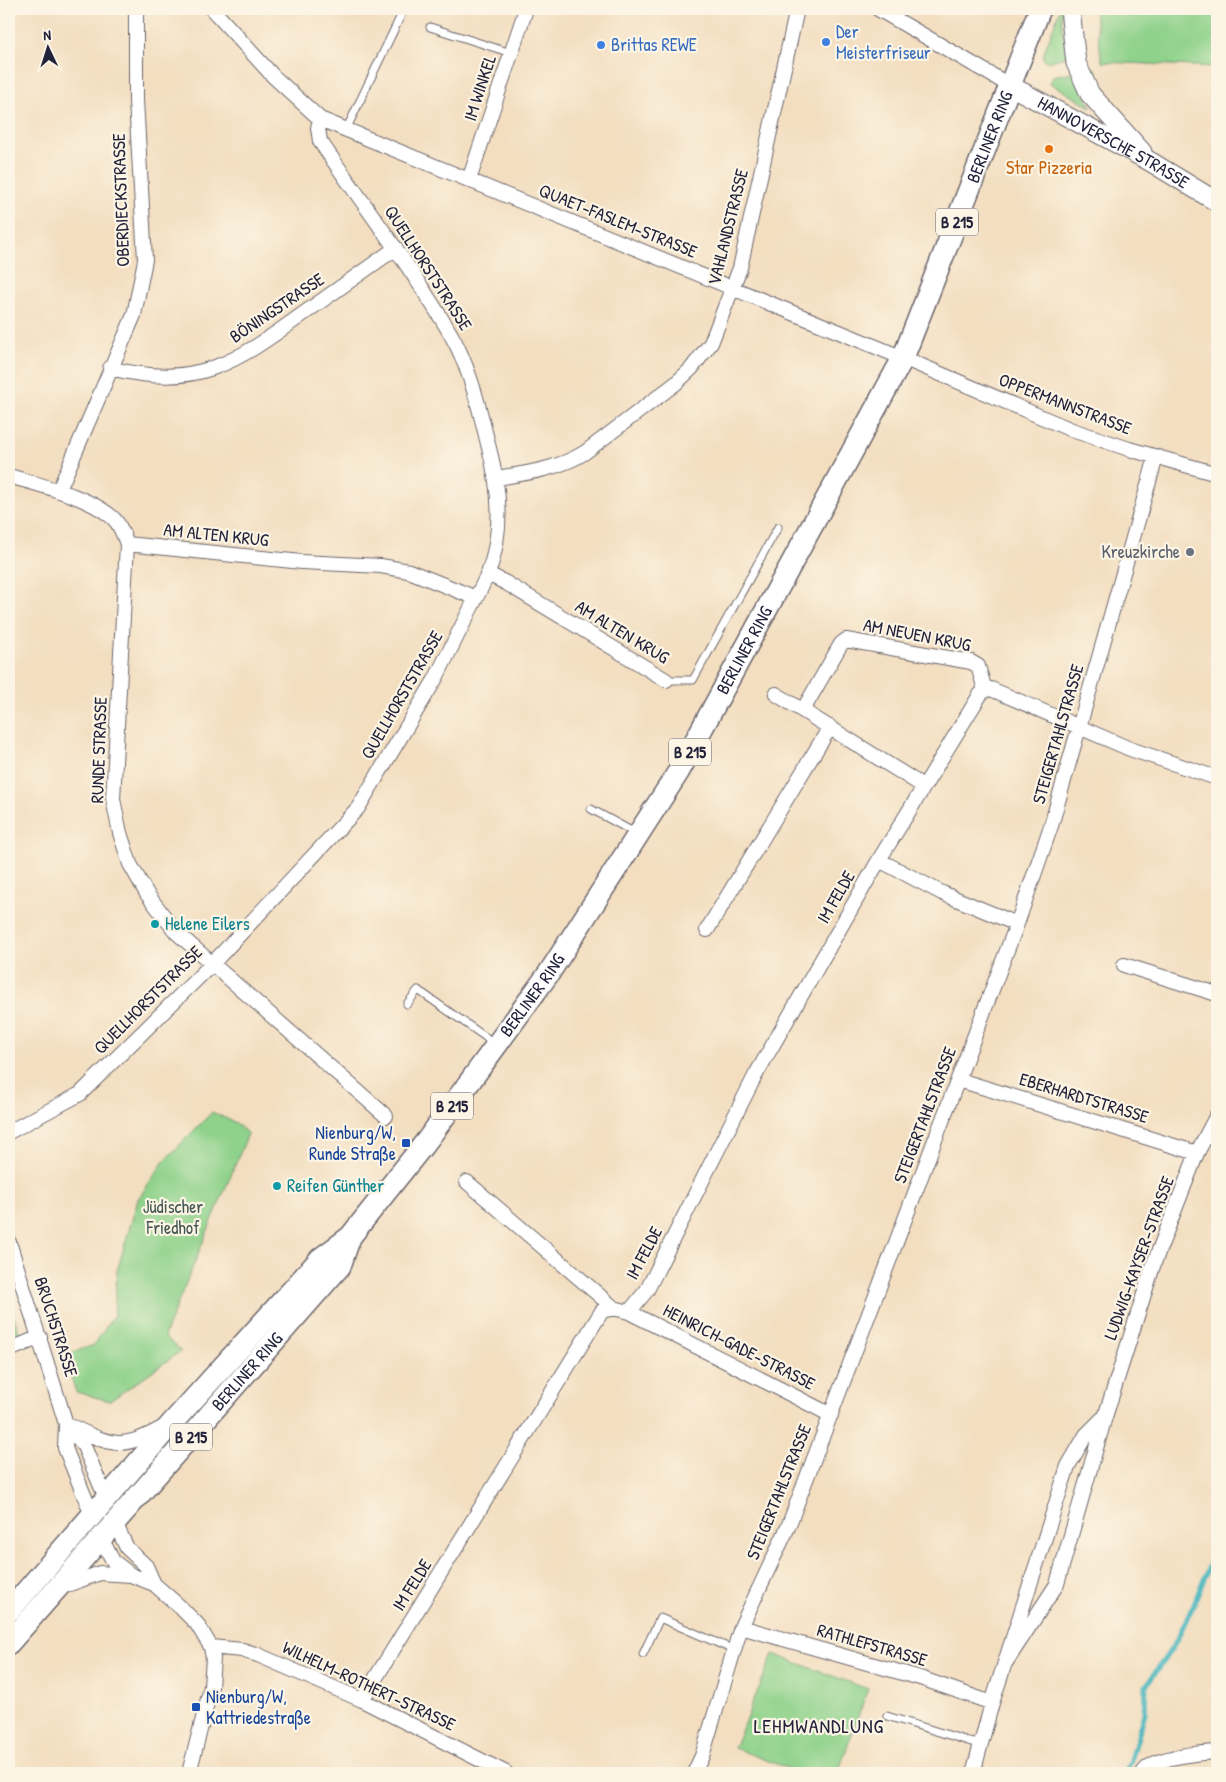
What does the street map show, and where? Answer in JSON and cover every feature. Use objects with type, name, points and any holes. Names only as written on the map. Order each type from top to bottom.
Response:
[{"type":"main road","name":"BERLINER RING","points":[[9,1610],[172,1423],[320,1259],[350,1236],[428,1139],[549,973],[638,835],[679,771],[903,358],[1040,9]]},
{"type":"main road","name":"BERLINER RING","points":[[9,1643],[340,1266],[350,1236]]},
{"type":"main road","points":[[106,1498],[108,1531]]},
{"type":"main road","points":[[92,1515],[108,1531]]},
{"type":"street","name":"QUAET-FASLEM-STRASSE","points":[[212,9],[273,76],[320,118],[903,358]]},
{"type":"street","name":"IM WINKEL","points":[[469,180],[526,9]]},
{"type":"street","name":"VAHLANDSTRASSE","points":[[497,478],[549,468],[572,461],[657,399],[691,369],[711,343],[740,268],[797,9]]},
{"type":"street","name":"HANNOVERSCHE STRASSE","points":[[878,9],[1009,85],[1151,162],[1217,202]]},
{"type":"street","points":[[1070,9],[1076,63],[1090,94],[1151,162]]},
{"type":"street","name":"OBERDIECKSTRASSE","points":[[59,490],[134,315],[145,260],[136,100],[138,11]]},
{"type":"street","name":"QUELLHORSTSTRASSE","points":[[9,1132],[80,1094],[213,963],[358,808],[436,678],[488,574],[498,539],[500,508],[497,478],[480,412],[458,348],[448,329],[396,248],[320,140],[318,128],[320,118]]},
{"type":"street","name":"BÖNINGSTRASSE","points":[[110,368],[147,376],[168,376],[210,370],[228,363],[255,348],[396,248]]},
{"type":"street","name":"OPPERMANNSTRASSE","points":[[903,358],[1072,430],[1217,474]]},
{"type":"street","name":"STEIGERTAHLSTRASSE","points":[[694,1773],[702,1756],[740,1627],[788,1527],[1017,924],[1051,826],[1156,457]]},
{"type":"street","points":[[9,476],[59,490],[102,511],[115,521],[127,544]]},
{"type":"street","name":"AM ALTEN KRUG","points":[[127,544],[302,562],[381,566],[409,571],[476,598]]},
{"type":"street","name":"RUNDE STRASSE","points":[[127,544],[113,799],[120,833],[130,864],[146,894],[176,932],[386,1116]]},
{"type":"street","name":"AM ALTEN KRUG","points":[[488,574],[666,680]]},
{"type":"street","name":"AM NEUEN KRUG","points":[[803,710],[840,644],[846,640],[971,662],[978,666],[985,690]]},
{"type":"street","points":[[776,694],[923,786],[985,690],[991,689],[1079,728],[1217,778]]},
{"type":"street","points":[[707,930],[830,727]]},
{"type":"street","name":"IM FELDE","points":[[629,1312],[647,1290],[755,1076],[878,860],[923,786]]},
{"type":"street","points":[[878,860],[942,893],[1017,924]]},
{"type":"street","points":[[1124,965],[1217,994]]},
{"type":"street","name":"EBERHARDTSTRASSE","points":[[959,1080],[1197,1153]]},
{"type":"street","name":"LUDWIG-KAYSER-STRASSE","points":[[1006,1662],[1057,1584],[1105,1417],[1154,1264],[1197,1153],[1217,1115]]},
{"type":"street","points":[[466,1182],[614,1308],[629,1312]]},
{"type":"street","name":"BRUCHSTRASSE","points":[[9,1242],[66,1424],[65,1448],[92,1515]]},
{"type":"street","name":"IM FELDE","points":[[362,1700],[602,1312],[614,1308]]},
{"type":"street","name":"HEINRICH-GADE-STRASSE","points":[[629,1312],[831,1415]]},
{"type":"street","points":[[9,1350],[40,1338]]},
{"type":"street","name":"LUDWIG-KAYSER-STRASSE","points":[[973,1773],[992,1703],[1068,1466],[1086,1435],[1105,1417]]},
{"type":"street","points":[[66,1424],[111,1444],[125,1444],[140,1440],[172,1423]]},
{"type":"street","name":"BRUCHSTRASSE","points":[[66,1424],[83,1444],[106,1498]]},
{"type":"street","points":[[108,1531],[113,1561],[130,1575]]},
{"type":"street","points":[[108,1531],[146,1566],[154,1584]]},
{"type":"street","points":[[56,1589],[100,1573],[130,1575],[154,1584],[197,1624],[211,1647],[213,1663],[211,1686],[189,1773]]},
{"type":"street","name":"RATHLEFSTRASSE","points":[[740,1627],[920,1678],[992,1703]]},
{"type":"street","name":"WILHELM-ROTHERT-STRASSE","points":[[211,1647],[249,1652],[362,1700],[506,1773]]},
{"type":"street","points":[[1143,1773],[1145,1769],[1159,1761],[1217,1752]]},
{"type":"lane","points":[[346,130],[404,9]]},
{"type":"lane","points":[[430,27],[511,53]]},
{"type":"lane","name":"AM ALTEN KRUG","points":[[666,680],[693,680],[778,527]]},
{"type":"lane","points":[[591,809],[638,835]]},
{"type":"lane","points":[[407,1004],[418,990],[497,1045]]},
{"type":"lane","points":[[643,1654],[660,1618],[734,1650]]},
{"type":"lane","points":[[887,1716],[982,1745]]},
{"type":"green space","points":[[1060,9],[1063,9],[1062,27],[1068,56],[1048,62],[1043,59],[1043,55]]},
{"type":"green space","points":[[1094,9],[1217,9],[1217,67],[1102,62]]},
{"type":"green space","points":[[1085,66],[1095,68],[1113,110],[1095,87]]},
{"type":"green space","points":[[1073,72],[1092,108],[1050,83],[1053,76]]},
{"type":"green space","name":"Jüdischer Friedhof","points":[[212,1112],[236,1123],[248,1134],[164,1336],[181,1351],[110,1401],[76,1392],[64,1355],[94,1345],[114,1315],[117,1271],[138,1199],[164,1161]]},
{"type":"green space","points":[[9,1301],[20,1335],[9,1340]]},
{"type":"green space","points":[[773,1654],[868,1689],[838,1773],[800,1773],[734,1748]]},
{"type":"waterway","points":[[1125,1773],[1131,1760],[1145,1713],[1146,1686],[1174,1645],[1193,1606],[1217,1546]]},
{"type":"place","name":"Der Meisterfriseur","points":[[826,42]]},
{"type":"place","name":"Brittas REWE","points":[[601,45]]},
{"type":"place","name":"Star Pizzeria","points":[[1049,149]]},
{"type":"place","name":"Kreuzkirche","points":[[1190,552]]},
{"type":"place","name":"Helene Eilers","points":[[155,924]]},
{"type":"place","name":"Nienburg/W, Runde Straße","points":[[406,1143]]},
{"type":"place","name":"Reifen Günther","points":[[277,1186]]},
{"type":"place","name":"Nienburg/W, Kattriedestraße","points":[[196,1707]]},
{"type":"district","name":"LEHMWANDLUNG","points":[[819,1726]]}]
